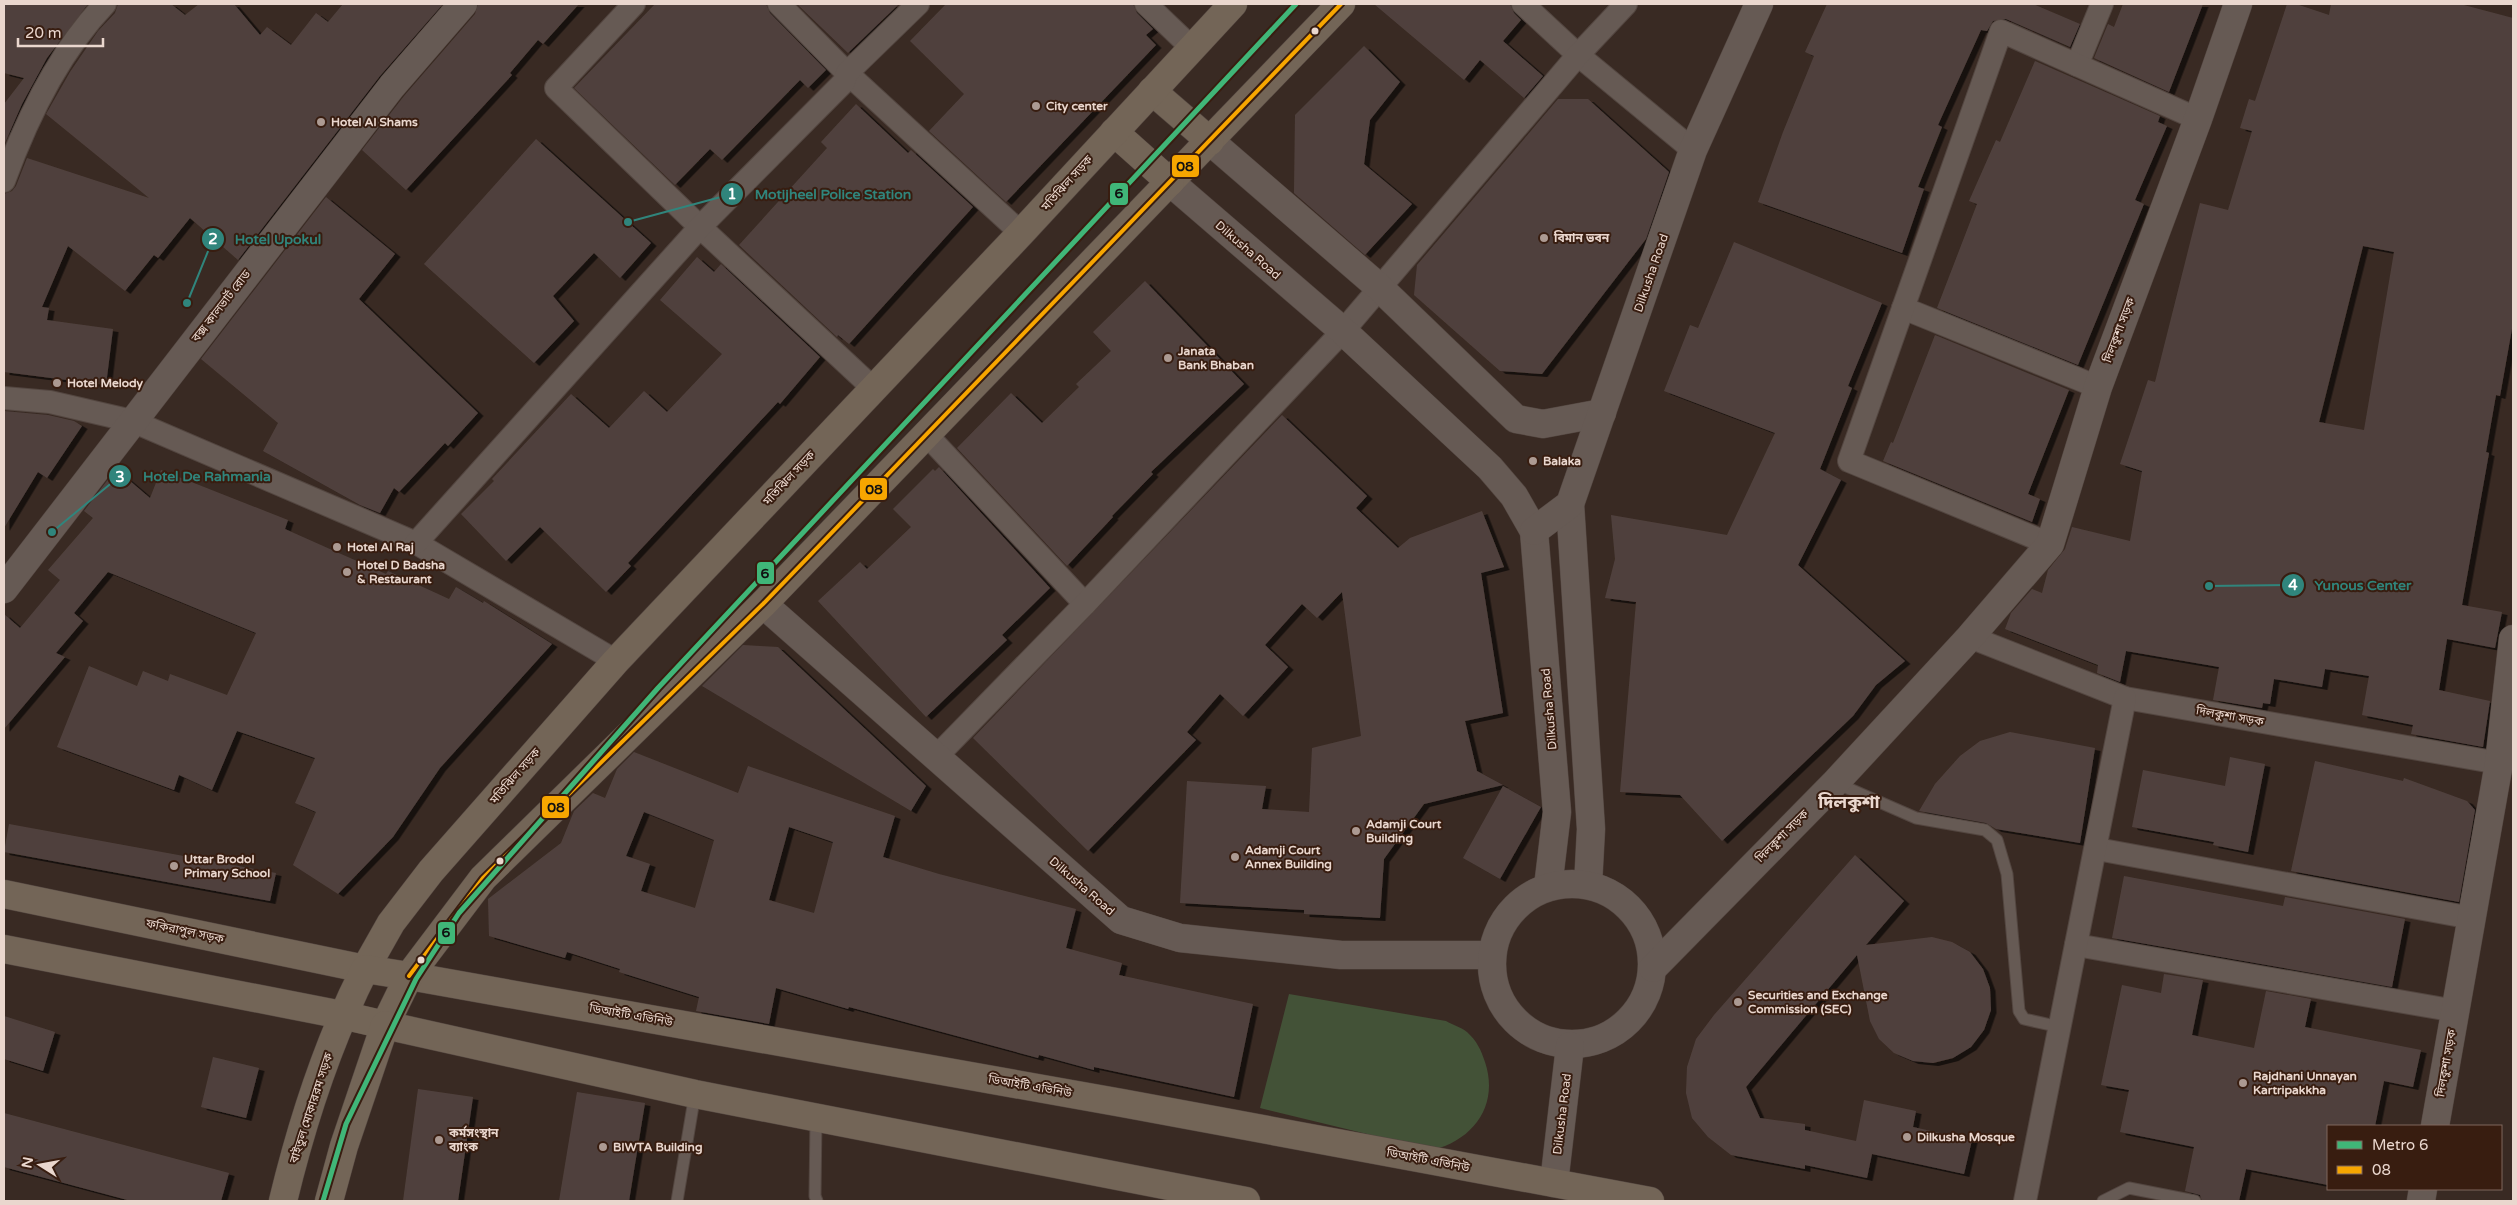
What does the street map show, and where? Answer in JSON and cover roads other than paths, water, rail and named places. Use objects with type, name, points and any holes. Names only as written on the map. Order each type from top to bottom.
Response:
[{"type":"main road","name":"মতিঝিল সড়ক","points":[[342,1015],[391,923],[431,871],[616,661],[1021,233],[1233,4]]},
{"type":"main road","points":[[329,1201],[344,1146],[385,1026],[409,976],[483,878],[763,604],[925,433],[1341,4]]},
{"type":"main road","points":[[1152,91],[1210,141]]},
{"type":"main road","points":[[1114,132],[1170,182]]},
{"type":"main road","name":"ফকিরাপুল সড়ক","points":[[4,894],[366,969],[409,976]]},
{"type":"main road","points":[[4,949],[342,1015],[695,1094],[1246,1201]]},
{"type":"main road","name":"ডিআইটি এভিনিউ","points":[[409,976],[1132,1104],[1552,1192],[1649,1201]]},
{"type":"main road","name":"বাইতুল মোকাররম সড়ক","points":[[283,1201],[293,1156],[342,1015]]},
{"type":"street","points":[[4,181],[42,93],[89,20],[105,4]]},
{"type":"street","name":"বক্স কালভার্ট রোড","points":[[4,589],[392,86],[463,4]]},
{"type":"street","points":[[634,4],[556,88],[700,227],[874,389]]},
{"type":"street","points":[[779,4],[847,74],[1021,233]]},
{"type":"street","points":[[416,543],[700,227],[844,82],[847,74],[918,4]]},
{"type":"street","points":[[1146,4],[1192,48]]},
{"type":"street","points":[[1523,4],[1578,56],[1693,150]]},
{"type":"street","points":[[935,758],[1085,604],[1343,331],[1578,56],[1626,4]]},
{"type":"street","name":"Dilkusha Road","points":[[1570,504],[1693,150],[1759,4]]},
{"type":"street","points":[[2077,65],[2102,4]]},
{"type":"street","name":"দিলকুশা সড়ক","points":[[1653,968],[1834,782],[1970,637],[2050,544],[2098,387],[2198,119],[2238,4]]},
{"type":"street","points":[[2050,544],[1849,461],[2001,31],[2198,119]]},
{"type":"street","points":[[1210,141],[1380,288],[1516,419],[1543,424],[1602,413]]},
{"type":"street","name":"Dilkusha Road","points":[[1170,182],[1343,331],[1490,468],[1514,496],[1534,531],[1557,812],[1548,887]]},
{"type":"street","points":[[1903,308],[2098,387]]},
{"type":"street","points":[[4,398],[50,402],[132,421],[416,543],[616,661]]},
{"type":"street","points":[[925,433],[1085,604]]},
{"type":"street","points":[[1534,531],[1570,504]]},
{"type":"street","points":[[1570,504],[1591,829],[1588,885]]},
{"type":"street","name":"Dilkusha Road","points":[[763,604],[935,758],[1121,920],[1180,938],[1341,955],[1492,955]]},
{"type":"street","name":"দিলকুশা সড়ক","points":[[1970,637],[2125,698],[2499,764]]},
{"type":"street","name":"দিলকুশা সড়ক","points":[[2435,1125],[2499,764],[2513,638]]},
{"type":"street","points":[[2025,1201],[2097,849],[2125,698]]},
{"type":"street","points":[[2097,849],[2472,918]]},
{"type":"street","points":[[1568,883],[1588,885],[1609,892],[1628,906],[1642,923],[1650,944],[1653,968],[1648,992],[1636,1014],[1618,1031],[1595,1042],[1570,1046],[1544,1041],[1520,1028],[1503,1007],[1493,982],[1492,955],[1498,933],[1510,913],[1527,897],[1548,887],[1568,883]]},
{"type":"street","points":[[2076,945],[2456,1011]]},
{"type":"street","name":"Dilkusha Road","points":[[1552,1192],[1570,1046]]},
{"type":"lane","points":[[1834,782],[1916,818],[1985,830],[1997,840],[2007,874],[2019,1011],[2024,1018],[2060,1027]]},
{"type":"lane","points":[[677,1201],[695,1094]]},
{"type":"lane","points":[[816,1118],[815,1196],[817,1201]]},
{"type":"lane","points":[[2102,1201],[2128,1188],[2195,1201]]},
{"type":"metro line","name":"6","points":[[323,1201],[346,1124],[416,979],[459,913],[658,688],[1296,4]]},
{"type":"place","name":"City center","points":[[1036,106]]},
{"type":"place","name":"Hotel Al Shams","points":[[321,122]]},
{"type":"place","name":"Motijheel Police Station","points":[[628,222]]},
{"type":"place","name":"বিমান ভবন","points":[[1544,238]]},
{"type":"place","name":"Hotel Upokul","points":[[187,303]]},
{"type":"place","name":"Janata Bank Bhaban","points":[[1168,358]]},
{"type":"place","name":"Hotel Melody","points":[[57,383]]},
{"type":"place","name":"Balaka","points":[[1533,461]]},
{"type":"place","name":"Hotel De Rahmania","points":[[52,532]]},
{"type":"place","name":"Hotel Al Raj","points":[[337,547]]},
{"type":"place","name":"Hotel D Badsha & Restaurant","points":[[347,572]]},
{"type":"place","name":"Yunous Center","points":[[2209,586]]},
{"type":"place","name":"Adamji Court Building","points":[[1356,831]]},
{"type":"place","name":"Adamji Court Annex Building","points":[[1235,857]]},
{"type":"place","name":"Uttar Brodol Primary School","points":[[174,866]]},
{"type":"place","name":"Securities and Exchange Commission (SEC)","points":[[1738,1002]]},
{"type":"place","name":"Rajdhani Unnayan Kartripakkha","points":[[2243,1083]]},
{"type":"place","name":"Dilkusha Mosque","points":[[1907,1137]]},
{"type":"place","name":"কর্মসংস্থান ব্যাংক","points":[[439,1140]]},
{"type":"place","name":"BIWTA Building","points":[[603,1147]]},
{"type":"district","name":"দিলকুশা","points":[[1849,802]]}]
